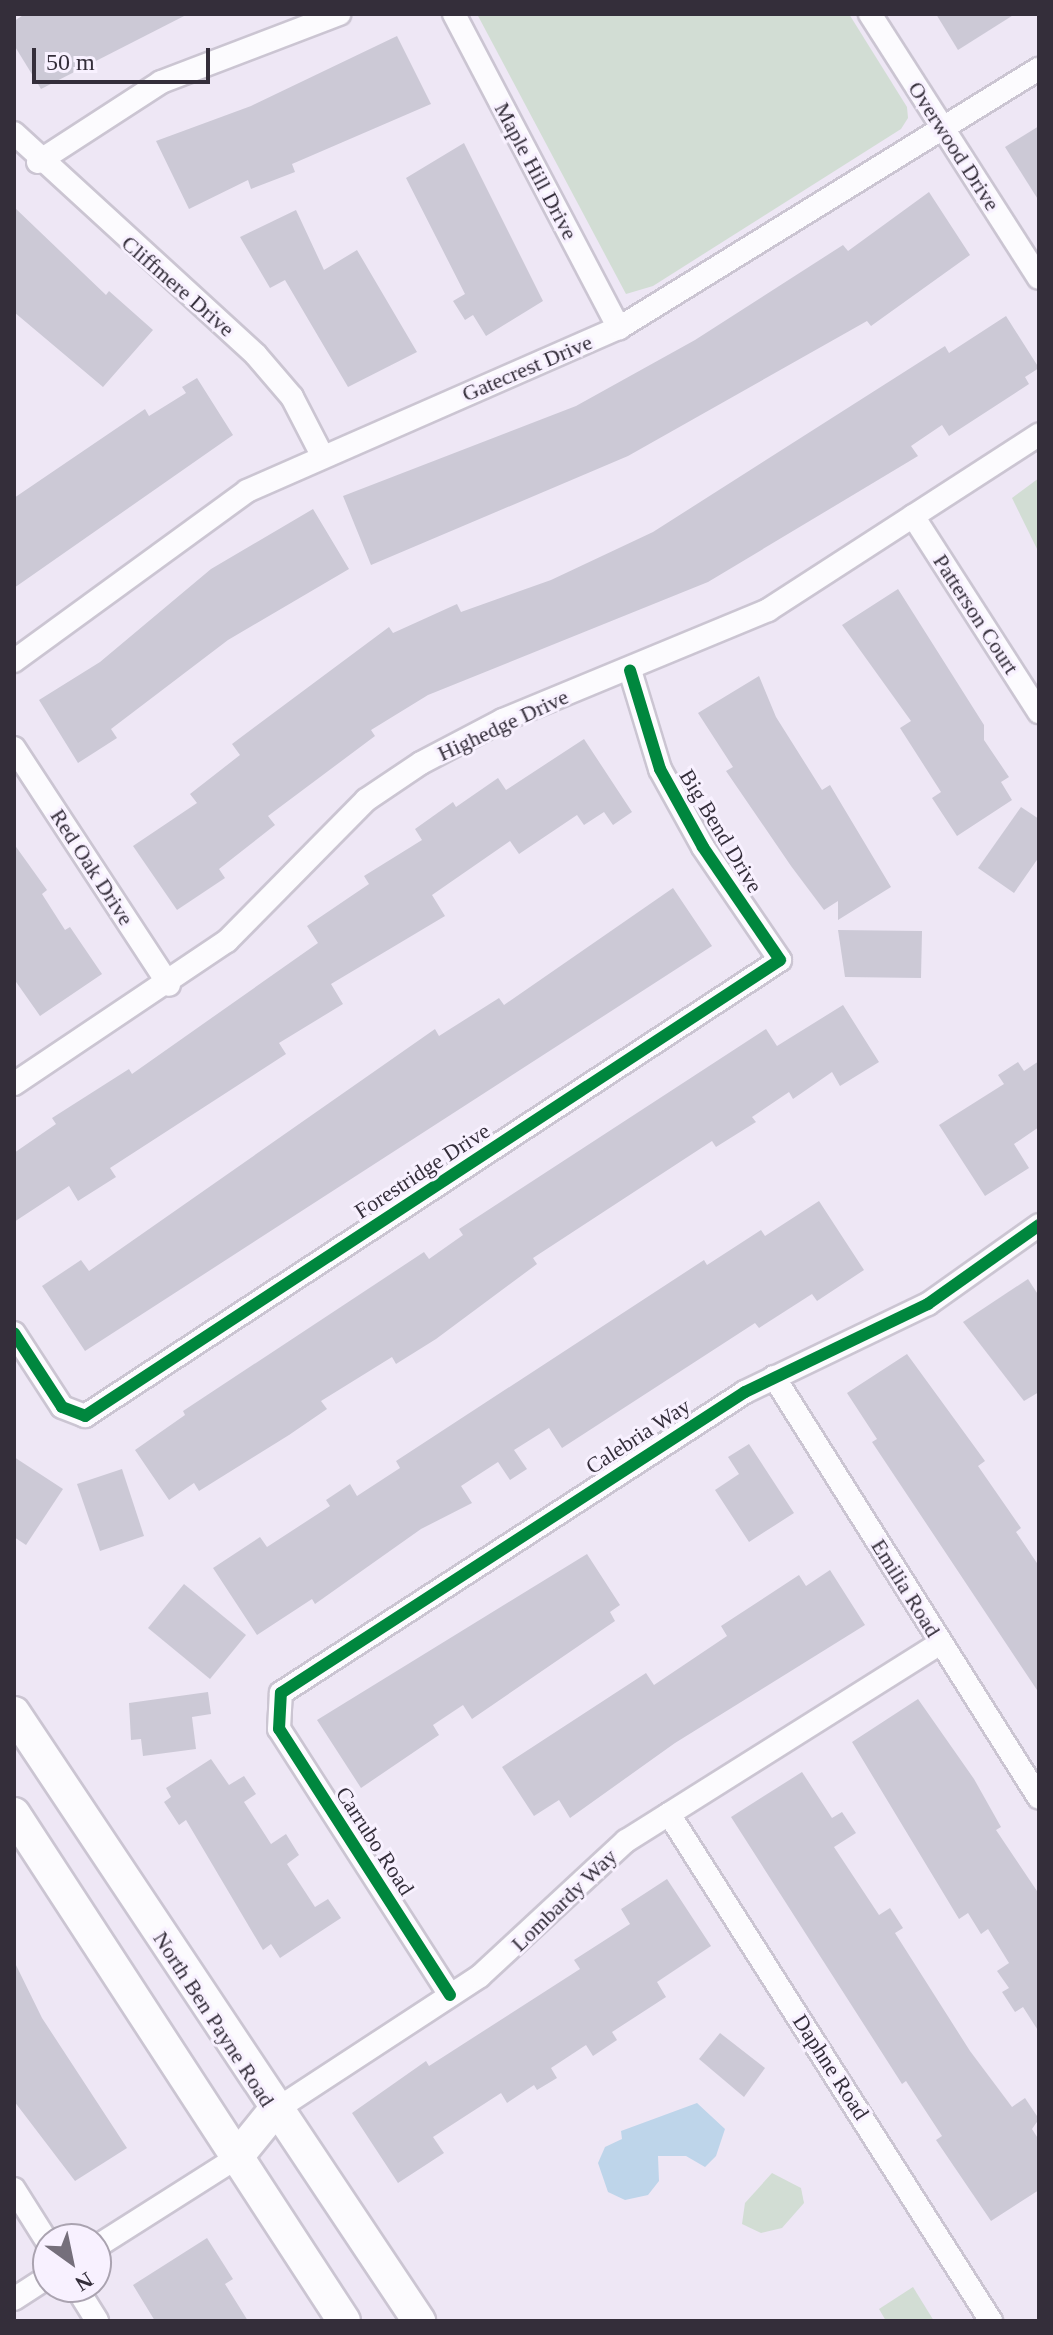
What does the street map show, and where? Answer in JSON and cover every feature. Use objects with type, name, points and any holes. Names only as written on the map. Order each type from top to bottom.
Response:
[{"type":"street","points":[[38,162],[149,88],[339,14]]},
{"type":"street","name":"Maple Hill Drive","points":[[454,14],[619,328]]},
{"type":"street","name":"Overwood Drive","points":[[870,14],[1039,278]]},
{"type":"street","name":"Gatecrest Drive","points":[[14,661],[195,525],[322,455],[619,328],[1039,69]]},
{"type":"street","name":"Cliffmere Drive","points":[[14,133],[38,162],[256,355],[292,397],[322,455]]},
{"type":"street","name":"Highedge Drive","points":[[14,1084],[169,985],[227,941],[366,800],[503,720],[630,670],[768,610],[1039,435]]},
{"type":"street","name":"Patterson Court","points":[[913,516],[1039,712]]},
{"type":"street","name":"Big Bend Drive","points":[[630,670],[660,769],[703,847],[780,960]]},
{"type":"street","name":"Red Oak Drive","points":[[14,748],[169,985]]},
{"type":"street","name":"Forestridge Drive","points":[[14,1333],[62,1407],[85,1416],[780,960]]},
{"type":"street","name":"Calebria Way","points":[[276,1705],[293,1680],[774,1377],[928,1304],[1039,1225]]},
{"type":"street","name":"Emilia Road","points":[[774,1377],[1039,1797]]},
{"type":"street","name":"Lombardy Way","points":[[274,2111],[450,1995],[519,1945],[607,1855],[940,1643]]},
{"type":"street","name":"Carrubo Road","points":[[276,1705],[279,1729],[450,1995]]},
{"type":"street","name":"North Ben Payne Road","points":[[14,1713],[274,2111],[419,2321]]},
{"type":"street","points":[[14,1814],[344,2321]]},
{"type":"street","name":"Daphne Road","points":[[669,1814],[991,2321]]},
{"type":"street","points":[[112,2237],[236,2158],[274,2111]]},
{"type":"street","points":[[14,2189],[35,2223]]},
{"type":"street","points":[[14,2299],[32,2287]]},
{"type":"street","points":[[86,2303],[97,2321]]},
{"type":"shaded area","points":[[477,14],[849,14],[907,107],[908,118],[901,129],[653,286],[626,294]]},
{"type":"shaded area","points":[[1039,478],[1039,553],[1012,498]]},
{"type":"shaded area","points":[[772,2173],[801,2188],[804,2203],[782,2228],[761,2233],[742,2224],[745,2203]]},
{"type":"shaded area","points":[[913,2287],[934,2321],[886,2321],[879,2309]]},
{"type":"water","points":[[697,2103],[725,2129],[716,2156],[705,2167],[686,2156],[658,2156],[659,2181],[648,2195],[625,2200],[608,2192],[598,2163],[605,2147],[622,2139],[621,2131]]},
{"type":"building","points":[[25,14],[188,14],[41,89],[14,45],[14,21]]},
{"type":"building","points":[[936,14],[1015,14],[958,50]]},
{"type":"building","points":[[397,36],[431,104],[292,164],[295,172],[251,189],[248,180],[189,209],[156,141],[251,106]]},
{"type":"building","points":[[1039,126],[1039,201],[1005,147]]},
{"type":"building","points":[[464,143],[543,301],[486,336],[473,315],[465,320],[453,301],[465,294],[406,178]]},
{"type":"building","points":[[929,192],[970,255],[871,326],[867,321],[628,456],[371,565],[343,496],[576,406],[695,340],[843,245],[848,251]]},
{"type":"building","points":[[14,207],[106,295],[109,291],[153,330],[103,387],[14,312]]},
{"type":"building","points":[[296,210],[324,270],[357,250],[417,352],[348,387],[285,280],[270,288],[240,237]]},
{"type":"building","points":[[1006,316],[1039,368],[1025,377],[1029,384],[949,436],[942,425],[911,446],[918,456],[708,582],[428,695],[371,730],[375,736],[268,816],[275,825],[219,869],[225,878],[177,910],[133,846],[197,803],[190,794],[240,755],[232,744],[389,627],[393,633],[457,604],[461,612],[551,580],[653,532],[945,346],[949,353]]},
{"type":"building","points":[[197,378],[233,435],[14,588],[14,498],[145,409],[149,416],[186,393],[182,387]]},
{"type":"building","points":[[313,509],[349,569],[228,640],[111,729],[117,738],[78,763],[39,700],[100,662],[211,569]]},
{"type":"building","points":[[898,589],[984,725],[984,740],[1009,777],[1001,782],[1012,800],[957,836],[932,798],[941,792],[900,728],[911,721],[842,625]]},
{"type":"building","points":[[759,676],[776,717],[822,790],[830,785],[891,887],[838,920],[838,901],[824,910],[791,866],[726,771],[733,767],[698,713]]},
{"type":"building","points":[[584,739],[632,812],[613,825],[604,812],[584,825],[577,815],[519,854],[510,841],[432,895],[445,916],[331,984],[343,1004],[279,1043],[286,1054],[110,1168],[116,1177],[78,1201],[69,1186],[14,1222],[14,1153],[56,1124],[52,1118],[129,1069],[132,1074],[318,943],[307,926],[369,884],[364,876],[422,840],[415,829],[453,802],[456,807],[498,778],[506,790]]},
{"type":"building","points":[[1021,807],[1039,819],[1039,857],[1014,893],[978,868]]},
{"type":"building","points":[[14,844],[47,890],[42,894],[65,930],[70,927],[102,974],[40,1016],[14,979]]},
{"type":"building","points":[[673,888],[712,946],[85,1351],[42,1286],[81,1260],[89,1271],[435,1029],[439,1036],[499,998],[504,1005]]},
{"type":"building","points":[[838,930],[922,931],[921,978],[845,977]]},
{"type":"building","points":[[843,1005],[879,1062],[840,1086],[832,1072],[793,1099],[789,1092],[752,1117],[756,1122],[716,1147],[712,1141],[533,1258],[537,1264],[436,1339],[396,1364],[392,1357],[321,1401],[327,1409],[199,1491],[194,1483],[169,1500],[135,1450],[185,1415],[183,1411],[424,1252],[429,1259],[463,1235],[459,1229],[766,1029],[777,1046]]},
{"type":"building","points":[[1039,1061],[1039,1127],[1014,1144],[1029,1168],[985,1196],[939,1125],[1004,1084],[998,1075],[1018,1062],[1024,1071]]},
{"type":"building","points":[[819,1201],[864,1270],[817,1301],[812,1294],[759,1328],[755,1323],[562,1448],[549,1428],[514,1450],[527,1469],[510,1480],[498,1462],[461,1486],[472,1503],[421,1529],[315,1604],[312,1599],[257,1635],[213,1568],[260,1537],[267,1547],[330,1506],[326,1500],[350,1484],[357,1496],[400,1468],[396,1461],[704,1260],[707,1265],[761,1230],[765,1236]]},
{"type":"building","points":[[1028,1279],[1039,1296],[1039,1392],[1024,1401],[963,1322]]},
{"type":"building","points":[[907,1354],[985,1461],[978,1466],[1021,1528],[1016,1532],[1039,1566],[1039,1693],[872,1442],[877,1439],[847,1393]]},
{"type":"building","points":[[749,1444],[794,1513],[749,1542],[715,1490],[739,1474],[728,1457]]},
{"type":"building","points":[[14,1457],[63,1489],[26,1545],[14,1537]]},
{"type":"building","points":[[122,1469],[144,1536],[100,1551],[77,1484]]},
{"type":"building","points":[[587,1554],[620,1605],[610,1612],[615,1621],[472,1719],[463,1705],[433,1725],[439,1735],[361,1788],[317,1720]]},
{"type":"building","points":[[830,1570],[865,1625],[675,1743],[570,1818],[559,1800],[534,1816],[502,1767],[646,1673],[654,1685],[727,1636],[721,1626],[799,1575],[806,1586]]},
{"type":"building","points":[[184,1584],[246,1635],[210,1679],[148,1628]]},
{"type":"building","points":[[208,1692],[211,1714],[192,1717],[196,1749],[143,1756],[141,1739],[131,1740],[129,1703]]},
{"type":"building","points":[[918,1699],[974,1779],[1001,1827],[996,1830],[1039,1894],[1039,2032],[1023,2007],[1015,2012],[1002,1992],[1009,1988],[997,1971],[1009,1963],[988,1929],[981,1934],[968,1913],[959,1919],[852,1742]]},
{"type":"building","points":[[211,1759],[229,1785],[244,1776],[256,1794],[244,1802],[271,1844],[286,1834],[299,1855],[287,1864],[315,1907],[328,1899],[341,1918],[280,1958],[271,1944],[263,1950],[186,1820],[179,1825],[164,1802],[171,1797],[166,1788]]},
{"type":"building","points":[[802,1772],[832,1818],[842,1812],[856,1833],[834,1847],[879,1915],[890,1908],[903,1928],[895,1933],[970,2051],[1012,2107],[1025,2098],[1039,2119],[1032,2129],[1039,2140],[1039,2190],[991,2221],[936,2140],[942,2136],[906,2081],[902,2084],[731,1817]]},
{"type":"building","points":[[667,1879],[711,1946],[657,1982],[666,1997],[612,2032],[617,2040],[593,2056],[586,2045],[551,2068],[557,2078],[537,2090],[534,2085],[507,2103],[501,2093],[433,2137],[444,2153],[398,2183],[352,2113],[426,2061],[429,2066],[580,1969],[574,1960],[630,1924],[621,1909]]},
{"type":"building","points":[[14,1961],[42,2018],[127,2148],[75,2181],[14,2101]]},
{"type":"building","points":[[720,2033],[765,2068],[744,2097],[699,2059]]},
{"type":"building","points":[[207,2238],[233,2279],[225,2284],[248,2321],[155,2321],[133,2285]]},
{"type":"cycle path","points":[[14,1333],[62,1407],[85,1416],[780,960],[703,847],[660,769],[630,670]]},
{"type":"cycle path","points":[[450,1995],[279,1729],[281,1693],[745,1392],[928,1304],[1039,1225]]}]
